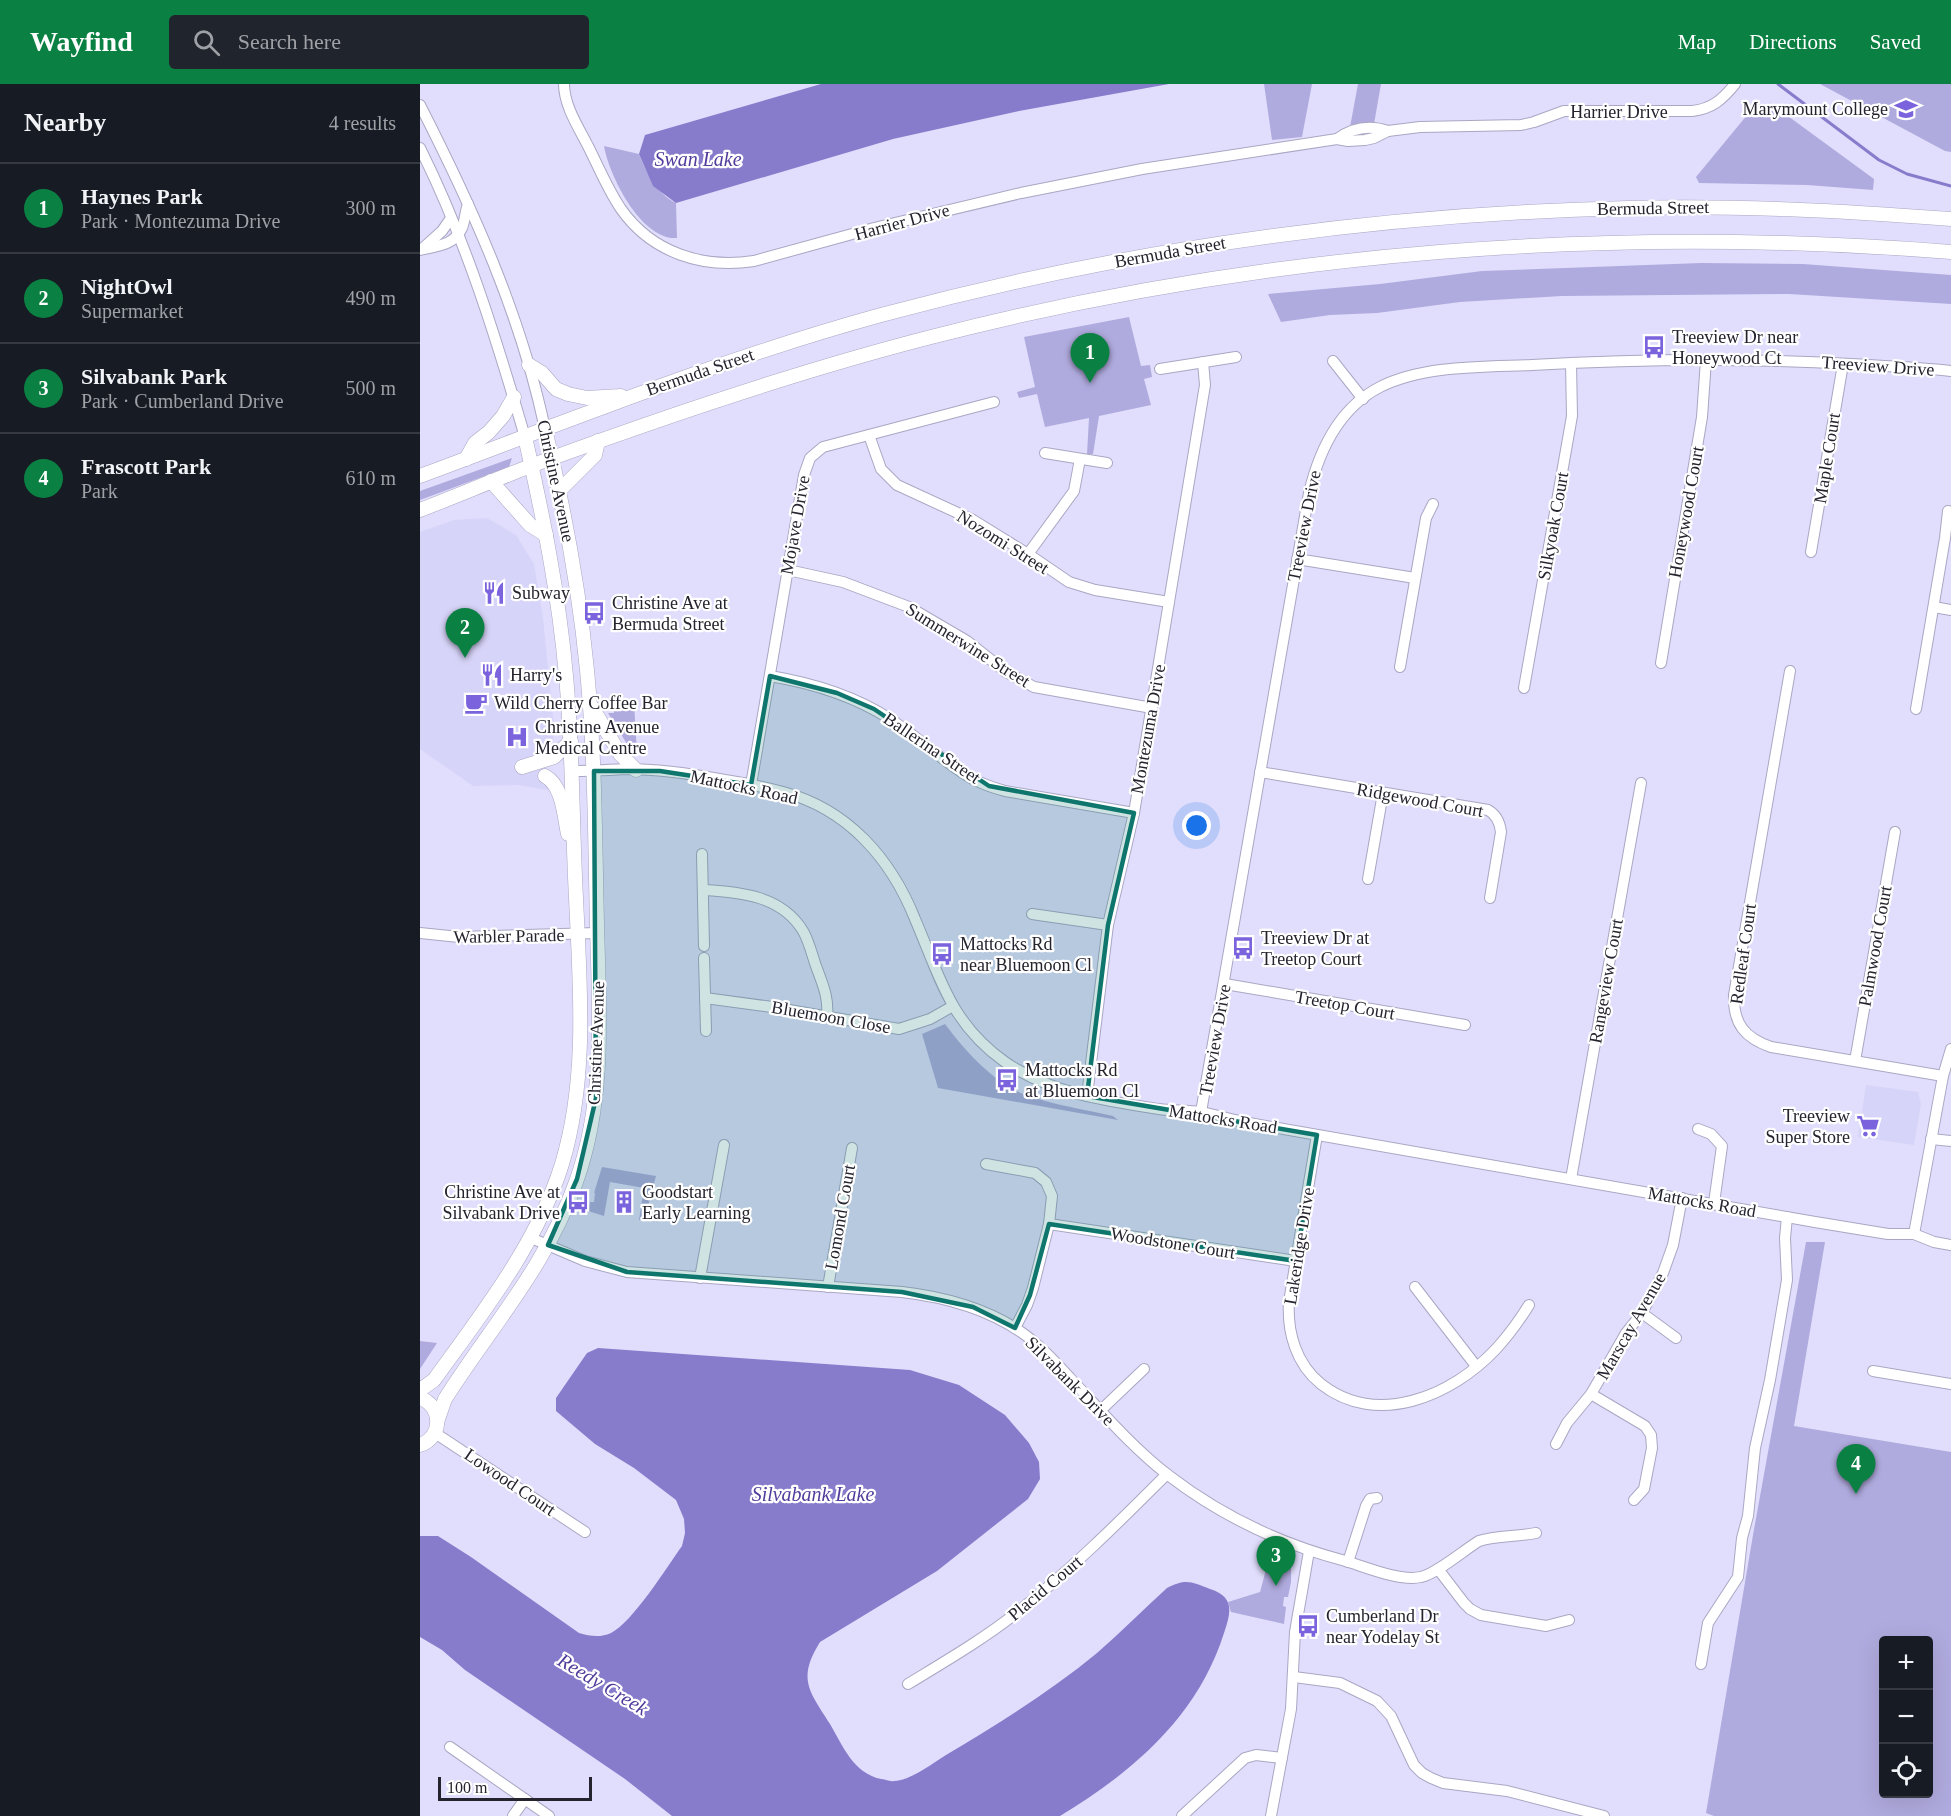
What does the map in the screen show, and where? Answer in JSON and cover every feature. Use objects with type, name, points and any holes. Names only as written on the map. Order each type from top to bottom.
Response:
[{"type":"main road","name":"Bermuda Street","points":[[420,476],[754,353],[934,301],[1122,260],[1269,236],[1423,219],[1618,208],[1791,209],[1951,219]]},
{"type":"main road","name":"Bermuda Street","points":[[420,510],[598,441],[764,385],[934,336],[1082,302],[1260,272],[1366,258],[1470,249],[1630,242],[1798,243],[1951,252]]},
{"type":"main road","points":[[529,365],[543,373],[556,389],[568,394],[587,398],[611,395],[630,397]]},
{"type":"main road","points":[[466,459],[475,443],[503,416],[514,397]]},
{"type":"main road","name":"Christine Avenue","points":[[436,1426],[450,1391],[527,1281],[548,1245],[571,1195],[587,1145],[596,1098],[599,1044],[594,771],[589,703],[576,585],[560,490],[545,429]]},
{"type":"main road","name":"Christine Avenue","points":[[420,1390],[434,1380],[531,1238],[548,1200],[567,1144],[576,1099],[580,1044],[571,741],[562,635],[546,535],[525,437]]},
{"type":"main road","points":[[560,490],[595,455],[598,441]]},
{"type":"main road","points":[[491,481],[530,525],[546,535]]},
{"type":"main road","points":[[589,703],[620,754],[636,770]]},
{"type":"main road","points":[[522,767],[554,757],[571,741]]},
{"type":"main road","points":[[544,776],[551,779],[557,788],[575,866]]},
{"type":"main road","points":[[580,1044],[599,1044]]},
{"type":"main road","points":[[420,1398],[430,1403],[435,1410],[436,1426],[421,1446]]},
{"type":"street","name":"Harrier Drive","points":[[564,84],[569,107],[604,178],[621,209],[634,226],[654,241],[678,254],[702,262],[719,264],[754,261],[874,228],[1021,193],[1142,168],[1337,139],[1346,132],[1364,128],[1380,128],[1388,131],[1420,127],[1521,125],[1564,111],[1692,111],[1712,106],[1735,84]]},
{"type":"street","name":"Christine Avenue","points":[[420,105],[468,204],[504,290],[529,365],[545,429]]},
{"type":"street","name":"Christine Avenue","points":[[420,148],[458,235],[489,319],[525,437]]},
{"type":"street","points":[[421,250],[443,245],[458,235],[464,224],[468,204]]},
{"type":"street","points":[[421,250],[442,231],[451,218]]},
{"type":"street","points":[[1160,369],[1236,357]]},
{"type":"street","name":"Treeview Drive","points":[[1202,1112],[1315,466],[1325,443],[1344,417],[1378,388],[1396,380],[1465,368],[1706,360],[1843,364],[1951,371]]},
{"type":"street","name":"Honeywood Court","points":[[1661,663],[1701,425],[1706,360]]},
{"type":"street","name":"Montezuma Drive","points":[[1087,1096],[1108,925],[1134,813],[1152,708],[1205,385],[1203,362]]},
{"type":"street","points":[[1333,362],[1363,399]]},
{"type":"street","name":"Silkyoak Court","points":[[1524,688],[1572,416],[1571,363]]},
{"type":"street","name":"Maple Court","points":[[1811,552],[1843,364]]},
{"type":"street","name":"Mojave Drive","points":[[751,785],[804,475],[810,458],[823,447],[994,402]]},
{"type":"street","name":"Nozomi Street","points":[[869,435],[877,462],[890,480],[973,520],[1028,554],[1056,575],[1080,587],[1169,602]]},
{"type":"street","points":[[1045,453],[1107,463]]},
{"type":"street","points":[[1028,554],[1074,491],[1080,459]]},
{"type":"street","points":[[1400,667],[1426,518],[1433,504]]},
{"type":"street","points":[[1916,709],[1948,511]]},
{"type":"street","points":[[1297,559],[1415,578]]},
{"type":"street","name":"Summerwine Street","points":[[788,570],[843,582],[909,608],[932,619],[967,641],[1006,672],[1034,687],[1152,708]]},
{"type":"street","points":[[1934,607],[1951,610]]},
{"type":"street","name":"Redleaf Court","points":[[1790,671],[1734,995],[1735,1015],[1744,1032],[1760,1043],[1771,1047],[1943,1076]]},
{"type":"street","name":"Ballerina Street","points":[[770,676],[837,693],[874,709],[905,729],[958,770],[989,786],[1005,791],[1134,813]]},
{"type":"street","points":[[572,771],[636,770]]},
{"type":"street","name":"Mattocks Road","points":[[636,770],[680,773],[784,792],[805,799],[839,818],[868,843],[894,875],[904,892],[936,973],[953,1006],[975,1035],[1004,1061],[1045,1084],[1087,1096],[1158,1109],[1202,1112],[1249,1124],[1888,1234],[1914,1234],[1934,1242],[1951,1245]]},
{"type":"street","name":"Ridgewood Court","points":[[1260,772],[1488,810],[1500,824],[1501,832],[1490,898]]},
{"type":"street","name":"Rangeview Court","points":[[1571,1179],[1641,783]]},
{"type":"street","points":[[1368,879],[1383,793]]},
{"type":"street","name":"Palmwood Court","points":[[1855,1061],[1896,832]]},
{"type":"street","points":[[702,854],[704,946]]},
{"type":"street","points":[[704,890],[727,891],[767,899],[793,918],[804,932],[826,992],[827,1016]]},
{"type":"street","points":[[1032,914],[1108,925]]},
{"type":"street","name":"Warbler Parade","points":[[420,933],[459,937],[597,933]]},
{"type":"street","points":[[704,958],[706,1030]]},
{"type":"street","name":"Treetop Court","points":[[1225,984],[1465,1025]]},
{"type":"street","name":"Bluemoon Close","points":[[705,998],[899,1029],[930,1019],[953,1006]]},
{"type":"street","points":[[1914,1234],[1943,1076],[1951,1049]]},
{"type":"street","points":[[1698,1129],[1712,1134],[1722,1146],[1714,1203]]},
{"type":"street","name":"Lakeridge Drive","points":[[1317,1135],[1288,1302],[1291,1337],[1299,1356],[1309,1373],[1333,1393],[1353,1403],[1378,1406],[1401,1404],[1441,1390],[1456,1382],[1495,1351],[1514,1329],[1529,1305]]},
{"type":"street","points":[[1931,1139],[1951,1141]]},
{"type":"street","points":[[700,1278],[724,1145]]},
{"type":"street","name":"Lomond Court","points":[[828,1287],[852,1148]]},
{"type":"street","points":[[986,1164],[1029,1171],[1040,1176],[1046,1182],[1052,1196],[1049,1224],[1030,1295],[1015,1328]]},
{"type":"street","name":"Marscay Avenue","points":[[1556,1444],[1567,1423],[1591,1394],[1626,1334],[1642,1313],[1670,1255],[1682,1198]]},
{"type":"street","points":[[1701,1664],[1708,1623],[1738,1577],[1742,1538],[1748,1516],[1755,1448],[1770,1380],[1787,1280],[1785,1238],[1787,1217]]},
{"type":"street","name":"Woodstone Court","points":[[1049,1224],[1296,1261]]},
{"type":"street","name":"Silvabank Drive","points":[[531,1238],[592,1263],[627,1272],[902,1292],[947,1299],[973,1307],[1015,1328],[1044,1351],[1131,1442],[1167,1474],[1230,1516],[1309,1551],[1409,1578],[1424,1577],[1479,1541],[1536,1533]]},
{"type":"street","points":[[1415,1287],[1476,1366]]},
{"type":"street","points":[[1642,1313],[1676,1338]]},
{"type":"street","points":[[1101,1410],[1144,1370]]},
{"type":"street","points":[[1873,1371],[1951,1384]]},
{"type":"street","points":[[1591,1394],[1645,1426],[1651,1435],[1652,1448],[1644,1489],[1634,1500]]},
{"type":"street","name":"Lowood Court","points":[[436,1426],[585,1532]]},
{"type":"street","name":"Placid Court","points":[[908,1684],[990,1632],[1071,1568],[1167,1474]]},
{"type":"street","points":[[1348,1562],[1366,1506],[1370,1500],[1377,1497]]},
{"type":"street","points":[[1271,1816],[1293,1699],[1295,1632],[1309,1551]]},
{"type":"street","points":[[1438,1569],[1464,1603],[1481,1614],[1546,1626],[1569,1620]]},
{"type":"street","points":[[1294,1677],[1340,1683],[1377,1701],[1391,1716],[1414,1765],[1431,1778],[1443,1783],[1522,1794],[1604,1816]]},
{"type":"street","points":[[450,1747],[549,1816]]},
{"type":"street","points":[[1182,1816],[1245,1758],[1256,1755],[1282,1758]]},
{"type":"street","points":[[513,1816],[525,1799]]},
{"type":"highlighted area","points":[[770,676],[837,693],[874,709],[989,786],[1134,813],[1108,925],[1087,1096],[1317,1135],[1296,1261],[1049,1224],[1030,1295],[1015,1328],[973,1307],[902,1292],[627,1272],[548,1245],[577,1179],[596,1098],[594,771],[660,771],[751,785]]},
{"type":"shaded area","points":[[1264,84],[1312,84],[1302,137],[1272,140]]},
{"type":"shaded area","points":[[1358,84],[1381,84],[1374,124],[1350,127]]},
{"type":"shaded area","name":"Marymount College","points":[[1820,84],[1951,84],[1951,152],[1945,151]]},
{"type":"shaded area","points":[[1757,103],[1781,111],[1874,179],[1873,190],[1807,185],[1699,183],[1696,177]]},
{"type":"shaded area","points":[[604,146],[639,154],[658,188],[676,203],[677,238],[664,236],[640,218],[620,189]]},
{"type":"shaded area","points":[[1701,263],[1803,264],[1951,275],[1951,304],[1789,294],[1562,296],[1460,302],[1281,322],[1268,294],[1380,284],[1482,271]]},
{"type":"shaded area","points":[[1129,317],[1141,366],[1150,365],[1152,377],[1144,379],[1151,405],[1099,416],[1093,454],[1087,454],[1089,418],[1045,427],[1037,394],[1019,398],[1017,392],[1035,387],[1024,337]]},
{"type":"shaded area","points":[[512,458],[509,467],[420,500],[420,491]]},
{"type":"shaded area","points":[[487,518],[516,535],[534,564],[543,618],[554,727],[553,745],[546,751],[548,790],[518,785],[473,786],[420,749],[420,532],[454,520]]},
{"type":"shaded area","points":[[613,702],[634,702],[637,754],[627,744],[608,713],[614,713]]},
{"type":"shaded area","points":[[945,1024],[973,1058],[1007,1086],[1031,1097],[1113,1116],[1118,1120],[938,1088],[922,1034]]},
{"type":"shaded area","points":[[1866,1085],[1918,1092],[1921,1104],[1914,1145],[1858,1137]]},
{"type":"shaded area","points":[[602,1167],[656,1176],[644,1221],[639,1220],[644,1188],[610,1182],[604,1216],[588,1211],[590,1202],[594,1202],[594,1193]]},
{"type":"shaded area","points":[[1806,1242],[1825,1242],[1794,1426],[1951,1452],[1951,1816],[1714,1816],[1706,1813]]},
{"type":"shaded area","points":[[420,1341],[437,1343],[420,1369]]},
{"type":"shaded area","points":[[1271,1551],[1291,1565],[1288,1597],[1284,1597],[1283,1606],[1286,1607],[1284,1624],[1231,1612],[1228,1602],[1260,1592]]},
{"type":"water","name":"Swan Lake","points":[[821,84],[1169,84],[1019,111],[893,139],[676,203],[653,186],[639,154],[645,135]]},
{"type":"water","name":"Silvabank Lake","points":[[598,1348],[910,1370],[959,1385],[1005,1415],[1029,1443],[1039,1462],[1040,1479],[1028,1499],[937,1571],[820,1642],[813,1655],[809,1666],[808,1684],[816,1702],[844,1749],[856,1765],[871,1776],[892,1781],[908,1778],[921,1771],[1043,1694],[1097,1653],[1167,1588],[1184,1582],[1218,1592],[1224,1596],[1229,1606],[1224,1633],[1198,1690],[1180,1716],[1137,1761],[1113,1781],[1060,1816],[672,1816],[625,1779],[465,1670],[442,1650],[420,1637],[420,1536],[438,1536],[579,1633],[595,1636],[611,1633],[629,1618],[649,1594],[682,1546],[685,1533],[684,1519],[676,1500],[634,1468],[595,1444],[556,1411],[556,1398],[587,1353]]},
{"type":"waterway","points":[[1778,84],[1879,160],[1907,174],[1951,186]]},
{"type":"place","name":"Marymount College","points":[[1906,109]]},
{"type":"place","name":"Treeview Dr near Honeywood Ct","points":[[1654,347]]},
{"type":"place","name":"Haynes Park","points":[[1090,383]]},
{"type":"place","name":"Subway","points":[[494,593]]},
{"type":"place","name":"Christine Ave at Bermuda Street","points":[[594,613]]},
{"type":"place","name":"NightOwl","points":[[465,658]]},
{"type":"place","name":"Harry's","points":[[492,675]]},
{"type":"place","name":"Wild Cherry Coffee Bar","points":[[476,703]]},
{"type":"place","name":"Christine Avenue Medical Centre","points":[[517,737]]},
{"type":"place","name":"Treeview Dr at Treetop Court","points":[[1243,948]]},
{"type":"place","name":"Mattocks Rd near Bluemoon Cl","points":[[942,954]]},
{"type":"place","name":"Mattocks Rd at Bluemoon Cl","points":[[1007,1080]]},
{"type":"place","name":"Treeview Super Store","points":[[1868,1126]]},
{"type":"place","name":"Christine Ave at Silvabank Drive","points":[[578,1202]]},
{"type":"place","name":"Goodstart Early Learning","points":[[624,1202]]},
{"type":"place","name":"Frascott Park","points":[[1856,1494]]},
{"type":"place","name":"Silvabank Park","points":[[1276,1586]]},
{"type":"place","name":"Cumberland Dr near Yodelay St","points":[[1308,1626]]},
{"type":"water label","name":"Reedy Creek","points":[[603,1684]]}]
